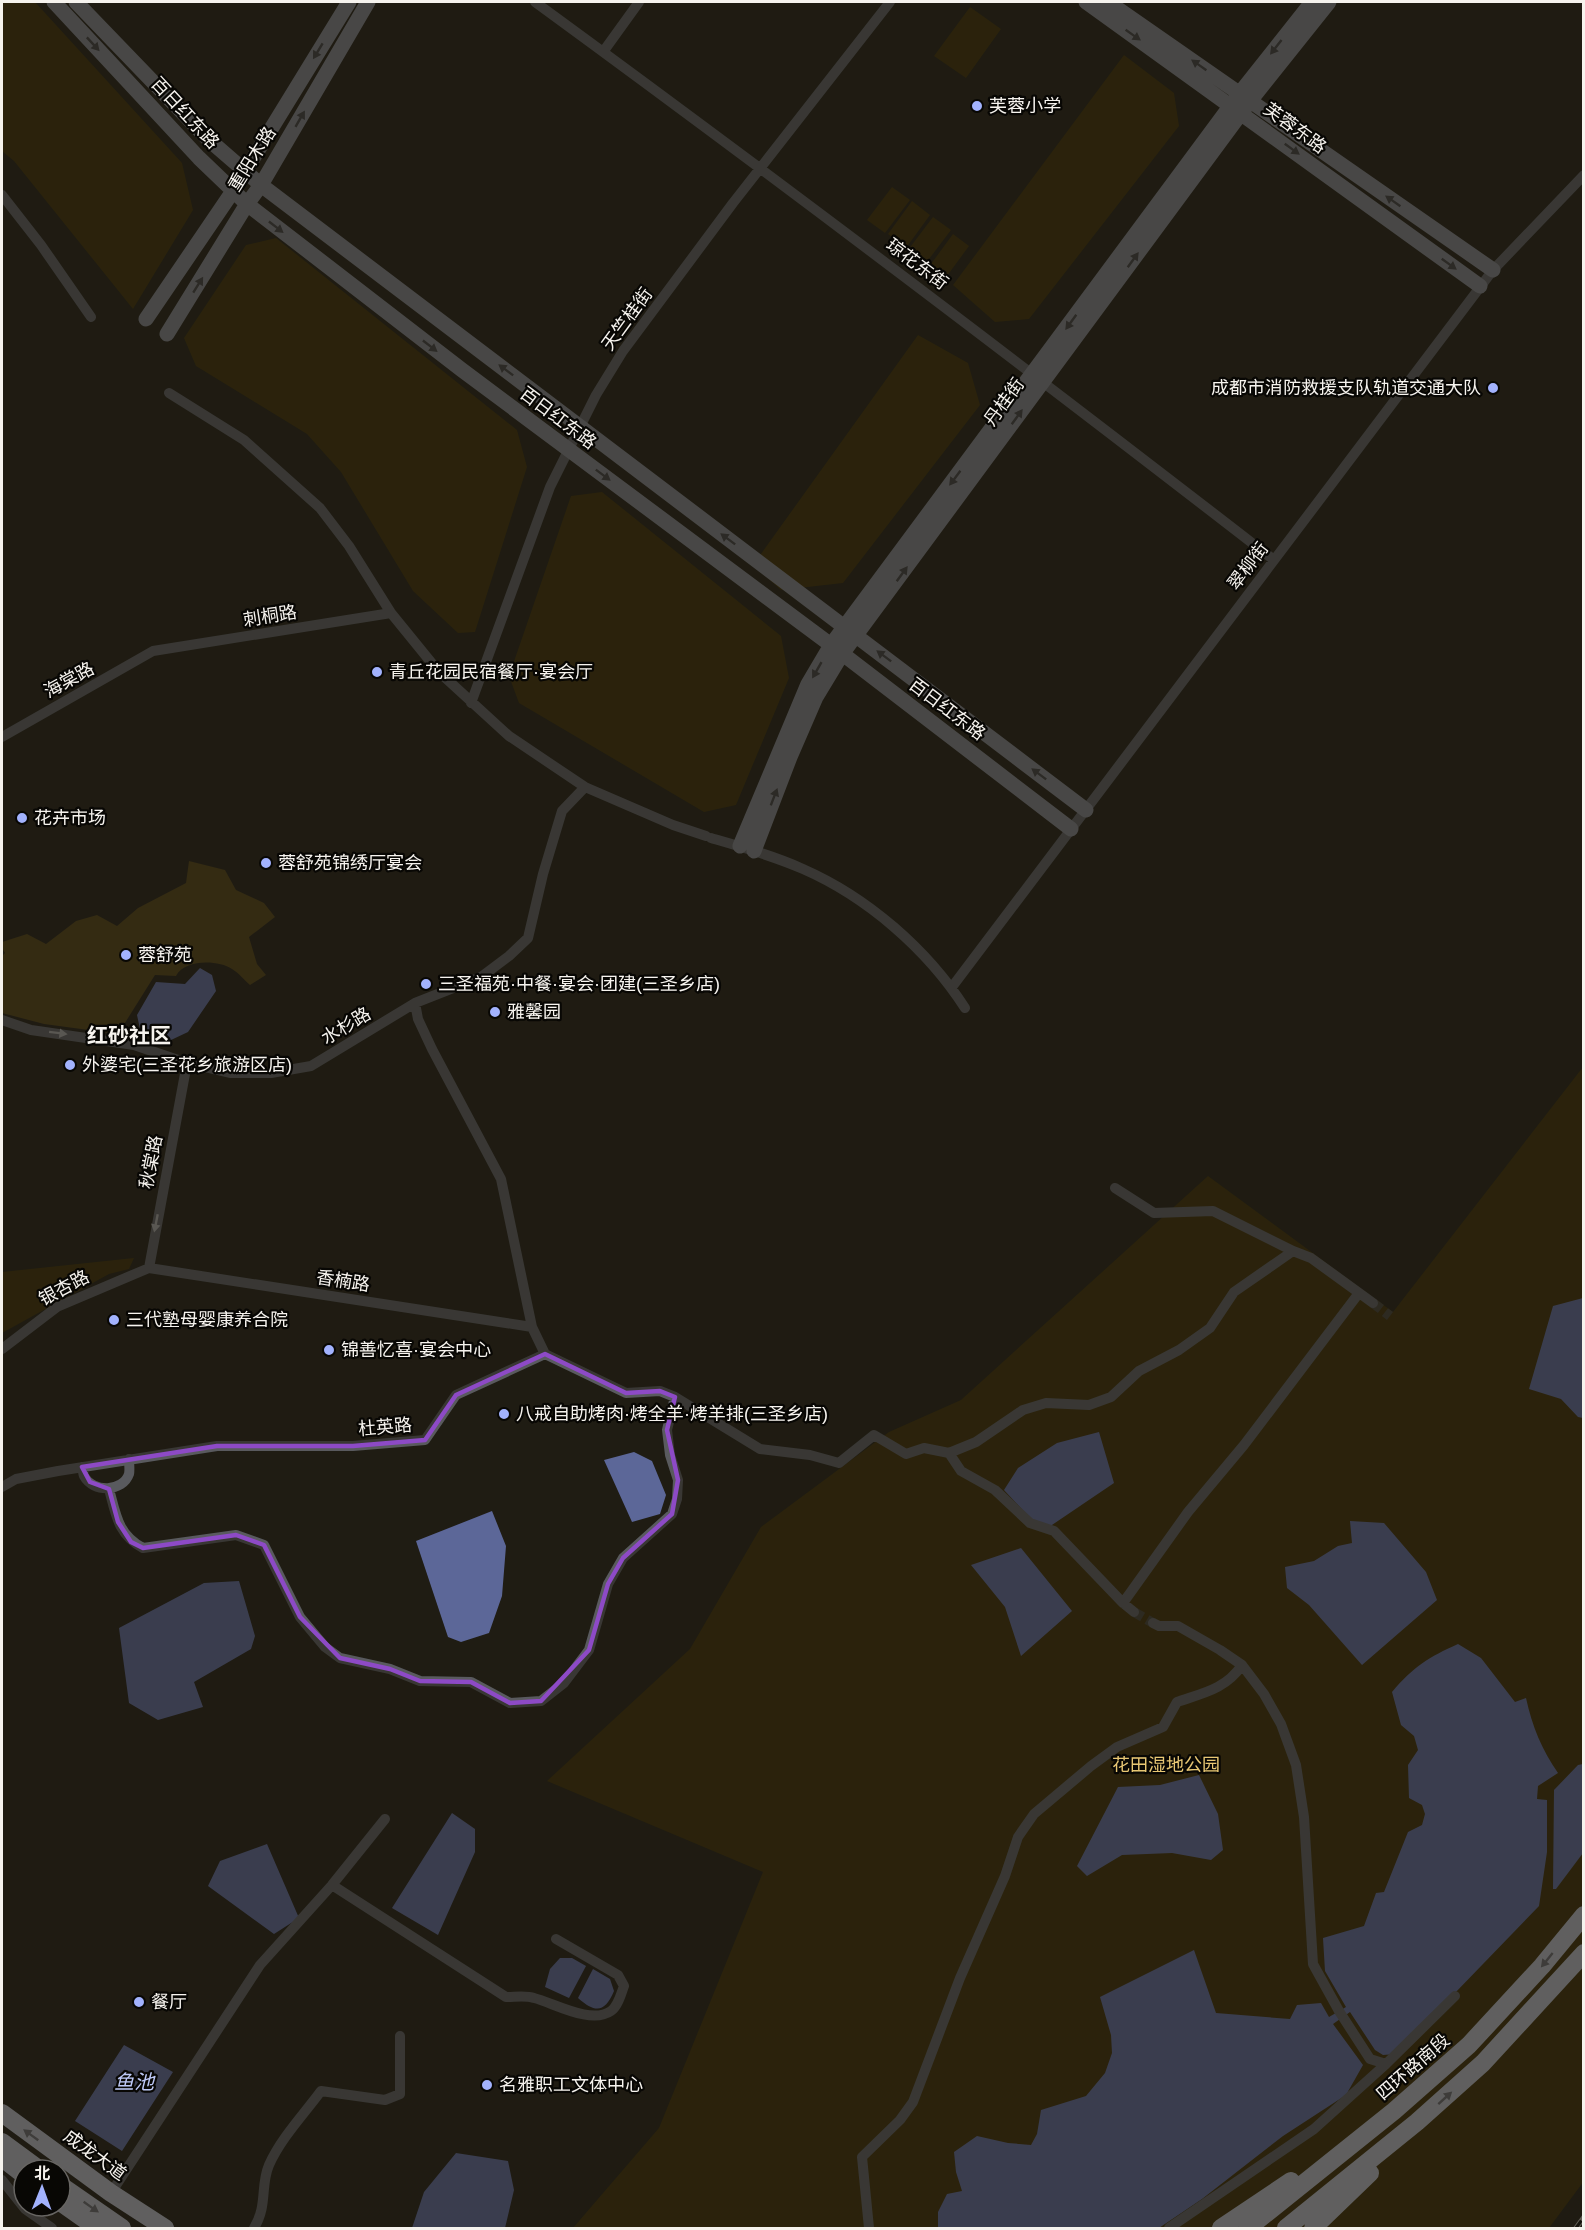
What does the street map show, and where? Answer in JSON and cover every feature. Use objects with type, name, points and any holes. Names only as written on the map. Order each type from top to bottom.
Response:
[{"type":"highway","name":"四环路南段","points":[[1248,2229],[1394,2111],[1469,2045],[1542,1966],[1584,1915]]},
{"type":"highway","points":[[1286,2229],[1417,2122],[1483,2063],[1584,1953]]},
{"type":"highway","points":[[1221,2229],[1394,2111]]},
{"type":"highway","name":"成龙大道","points":[[2,2113],[111,2193],[165,2229]]},
{"type":"highway","points":[[1313,2229],[1352,2193],[1417,2122]]},
{"type":"highway","points":[[2,2142],[24,2158]]},
{"type":"highway","points":[[72,2194],[122,2229]]},
{"type":"highway","points":[[72,2211],[97,2229]]},
{"type":"street","name":"百日红东路","points":[[54,2],[199,158],[247,204],[1071,829]]},
{"type":"street","name":"百日红东路","points":[[76,2],[208,139],[261,185],[1086,810]]},
{"type":"street","name":"重阳木路","points":[[146,320],[233,191],[349,2]]},
{"type":"street","name":"重阳木路","points":[[167,334],[261,185],[368,2]]},
{"type":"street","name":"琼花东街","points":[[535,2],[761,168],[1038,377],[1274,560]]},
{"type":"street","points":[[603,52],[639,2]]},
{"type":"street","name":"天竺桂街","points":[[471,702],[550,488],[580,426],[623,351],[890,2]]},
{"type":"street","name":"芙蓉东路","points":[[1086,2],[1492,270]]},
{"type":"street","name":"芙蓉东路","points":[[1108,2],[1480,286]]},
{"type":"street","name":"丹桂街","points":[[747,849],[808,684],[837,650],[1312,2]]},
{"type":"street","name":"丹桂街","points":[[1240,103],[1329,2]]},
{"type":"street","name":"翠柳街","points":[[952,987],[1492,270],[1584,175]]},
{"type":"street","points":[[2,195],[91,317]]},
{"type":"street","points":[[169,393],[244,440],[320,508],[349,546],[391,613],[439,672],[509,736],[585,788],[674,825],[803,868],[858,898],[918,952],[952,987],[965,1008]]},
{"type":"street","name":"刺桐路","points":[[153,651],[391,613]]},
{"type":"street","name":"海棠路","points":[[2,737],[153,651]]},
{"type":"street","name":"水杉路","points":[[2,1020],[31,1030],[134,1045],[188,1063],[230,1073],[271,1073],[311,1066],[415,1003],[481,977],[528,938],[543,874],[562,811],[585,788]]},
{"type":"street","points":[[415,1003],[418,1019],[432,1049],[501,1179],[532,1327],[545,1354],[626,1393],[660,1391],[675,1397],[760,1449],[810,1455],[839,1463],[874,1435],[906,1454],[924,1448],[949,1453],[976,1442],[1023,1410],[1046,1403],[1089,1405],[1111,1397],[1139,1371],[1179,1350],[1210,1328],[1234,1292],[1293,1251]]},
{"type":"street","name":"秋棠路","points":[[148,1268],[188,1063]]},
{"type":"street","points":[[1115,1188],[1154,1213],[1213,1210],[1311,1258],[1373,1303]]},
{"type":"street","name":"香楠路","points":[[148,1268],[532,1327]]},
{"type":"street","name":"银杏路","points":[[2,1349],[57,1307],[148,1268]]},
{"type":"street","points":[[1123,1603],[1188,1512],[1244,1445],[1359,1293]]},
{"type":"street","name":"杜英路","points":[[2,1487],[16,1479],[217,1446],[352,1446],[425,1440],[456,1395],[545,1354]]},
{"type":"street","points":[[109,1489],[118,1522],[131,1542],[143,1548],[236,1535],[264,1545],[300,1617],[325,1647],[340,1658],[390,1669],[420,1681],[471,1682],[510,1703],[542,1701],[564,1683],[588,1650],[608,1584],[623,1558],[672,1514],[677,1499],[678,1480],[670,1455],[667,1430],[675,1397]]},
{"type":"street","points":[[949,1453],[961,1471],[995,1491],[1030,1523],[1054,1531],[1134,1612]]},
{"type":"street","points":[[82,1467],[84,1476],[90,1482],[109,1489],[124,1481],[129,1473],[129,1460]]},
{"type":"street","points":[[1153,1623],[1159,1626],[1178,1626],[1242,1665],[1264,1694],[1281,1724],[1296,1765],[1305,1817],[1313,1964],[1340,2014],[1370,2060],[1386,2064]]},
{"type":"street","points":[[869,2229],[862,2157],[900,2120],[913,2102],[960,1978],[1005,1876],[1018,1837],[1034,1815],[1091,1766],[1117,1747],[1163,1726],[1177,1702],[1218,1688],[1233,1678],[1242,1665]]},
{"type":"street","points":[[111,2193],[260,1965],[332,1885],[385,1819]]},
{"type":"street","points":[[332,1885],[506,1997],[532,1997],[566,2010],[597,2015],[611,2011],[619,2000],[624,1986],[618,1975],[556,1939]]},
{"type":"street","points":[[1170,2229],[1314,2129],[1386,2064],[1455,1996]]},
{"type":"street","points":[[254,2229],[262,2215],[268,2167],[276,2152],[321,2091],[385,2100],[400,2094],[400,2036]]},
{"type":"street","points":[[2,2180],[25,2209],[52,2229]]},
{"type":"highlighted area","points":[[545,1354],[626,1393],[660,1391],[675,1397],[667,1430],[678,1480],[672,1514],[623,1558],[608,1584],[589,1650],[541,1701],[510,1703],[471,1682],[420,1681],[390,1669],[340,1658],[300,1617],[264,1545],[236,1535],[143,1548],[131,1542],[118,1522],[109,1489],[90,1482],[82,1467],[217,1446],[353,1446],[425,1440],[456,1395]]},
{"type":"green space","points":[[2,2],[35,2],[182,163],[193,210],[133,309],[14,161],[2,151]]},
{"type":"green space","points":[[970,7],[1001,29],[966,78],[934,56]]},
{"type":"green space","points":[[1124,55],[1174,93],[1179,126],[1029,319],[995,322],[953,285]]},
{"type":"green space","points":[[892,187],[910,200],[885,233],[867,220]]},
{"type":"green space","points":[[912,201],[930,215],[906,248],[888,234]]},
{"type":"green space","points":[[933,217],[951,230],[926,263],[908,250]]},
{"type":"green space","points":[[953,234],[969,246],[947,276],[931,264]]},
{"type":"green space","points":[[276,238],[517,430],[527,467],[475,632],[458,633],[413,591],[341,472],[307,434],[196,366],[184,338],[246,245]]},
{"type":"green space","points":[[918,335],[968,363],[980,405],[843,583],[781,590],[753,565]]},
{"type":"green space","points":[[602,492],[781,636],[789,678],[736,805],[704,812],[519,703],[509,676],[571,496]]},
{"type":"green space","name":"花田湿地公园","points":[[1583,1067],[1584,2181],[1549,2228],[573,2228],[659,2128],[763,1872],[547,1781],[690,1649],[761,1527],[889,1432],[961,1400],[1208,1176],[1393,1312]]},
{"type":"green space","points":[[134,1258],[129,1269],[109,1274],[2,1333],[2,1272]]},
{"type":"shaded area","points":[[189,861],[225,870],[236,890],[264,903],[275,917],[249,937],[257,964],[266,975],[250,985],[237,972],[226,966],[202,963],[187,966],[176,976],[155,975],[118,1034],[44,1024],[2,1013],[2,956],[5,953],[2,942],[27,934],[46,944],[76,921],[97,915],[117,926],[138,908],[186,883]]},
{"type":"water","points":[[200,968],[212,975],[216,991],[188,1032],[171,1040],[140,1029],[137,1015],[156,982],[185,984]]},
{"type":"water","points":[[1584,1298],[1583,1418],[1578,1417],[1561,1399],[1529,1389],[1553,1306]]},
{"type":"water","points":[[1099,1432],[1114,1483],[1049,1527],[1032,1520],[1004,1490],[1018,1468],[1057,1443]]},
{"type":"water","points":[[634,1452],[652,1461],[666,1495],[660,1514],[632,1522],[604,1460]]},
{"type":"water","points":[[492,1511],[506,1546],[502,1596],[489,1633],[461,1642],[448,1637],[416,1541]]},
{"type":"water","points":[[1350,1521],[1384,1523],[1426,1572],[1437,1600],[1362,1665],[1309,1605],[1287,1588],[1285,1567],[1314,1561],[1338,1546],[1352,1543]]},
{"type":"water","points":[[1021,1548],[1072,1611],[1021,1656],[1005,1607],[971,1565]]},
{"type":"water","points":[[239,1581],[255,1636],[251,1649],[194,1682],[203,1707],[158,1720],[129,1703],[119,1628],[204,1583]]},
{"type":"water","points":[[1458,1644],[1481,1658],[1515,1702],[1526,1698],[1538,1737],[1558,1773],[1538,1786],[1537,1799],[1547,1800],[1547,1852],[1539,1906],[1396,2054],[1383,2055],[1375,2050],[1350,2012],[1333,2024],[1363,2065],[1346,2095],[1283,2136],[1202,2199],[1159,2228],[938,2228],[938,2212],[947,2194],[962,2191],[956,2172],[954,2152],[977,2136],[1008,2143],[1031,2145],[1037,2134],[1041,2110],[1086,2096],[1105,2073],[1112,2053],[1111,2035],[1100,1997],[1194,1950],[1216,2013],[1290,2019],[1297,2005],[1321,2003],[1329,2017],[1346,2007],[1325,1971],[1323,1938],[1364,1926],[1376,1893],[1384,1892],[1408,1832],[1422,1825],[1425,1814],[1422,1805],[1409,1798],[1408,1765],[1418,1750],[1414,1736],[1401,1725],[1392,1692],[1422,1664],[1438,1653]]},
{"type":"water","points":[[1583,1764],[1583,1853],[1556,1889],[1553,1889],[1554,1790],[1578,1765]]},
{"type":"water","points":[[1199,1775],[1218,1814],[1223,1850],[1211,1860],[1172,1853],[1122,1855],[1087,1876],[1077,1866],[1118,1787],[1160,1785]]},
{"type":"water","points":[[452,1813],[475,1829],[475,1852],[438,1935],[392,1908]]},
{"type":"water","points":[[267,1844],[299,1918],[274,1934],[208,1886],[220,1861]]},
{"type":"water","points":[[560,1958],[572,1958],[586,1966],[569,1998],[545,1987],[550,1969]]},
{"type":"water","points":[[593,1969],[610,1979],[614,1991],[607,2003],[599,2008],[590,2007],[578,1998]]},
{"type":"water","name":"鱼池","points":[[124,2045],[173,2072],[122,2151],[75,2121]]},
{"type":"water","points":[[456,2153],[508,2161],[514,2190],[505,2228],[412,2228],[424,2192]]},
{"type":"tunnel","points":[[1373,1303],[1390,1316]]},
{"type":"tunnel","points":[[1134,1612],[1153,1623]]},
{"type":"railway","points":[[1576,2228],[1584,2217]]},
{"type":"place","name":"芙蓉小学","points":[[977,106]]},
{"type":"place","name":"成都市消防救援支队轨道交通大队","points":[[1493,388]]},
{"type":"place","name":"青丘花园民宿餐厅·宴会厅","points":[[377,672]]},
{"type":"place","name":"花卉市场","points":[[22,818]]},
{"type":"place","name":"蓉舒苑锦绣厅宴会","points":[[266,863]]},
{"type":"place","name":"蓉舒苑","points":[[126,955]]},
{"type":"place","name":"三圣福苑·中餐·宴会·团建(三圣乡店)","points":[[426,984]]},
{"type":"place","name":"雅馨园","points":[[495,1012]]},
{"type":"place","name":"外婆宅(三圣花乡旅游区店)","points":[[70,1065]]},
{"type":"place","name":"三代塾母婴康养合院","points":[[114,1320]]},
{"type":"place","name":"锦善忆喜·宴会中心","points":[[329,1350]]},
{"type":"place","name":"八戒自助烤肉·烤全羊·烤羊排(三圣乡店)","points":[[504,1414]]},
{"type":"place","name":"餐厅","points":[[139,2002]]},
{"type":"place","name":"名雅职工文体中心","points":[[487,2085]]},
{"type":"district","name":"红砂社区","points":[[129,1036]]}]
